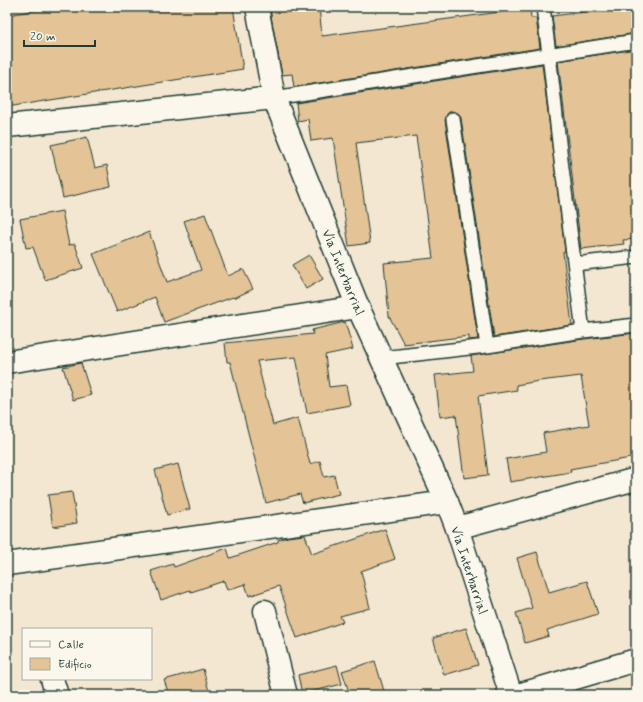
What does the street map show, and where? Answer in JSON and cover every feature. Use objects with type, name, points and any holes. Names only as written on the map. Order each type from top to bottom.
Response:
[{"type":"street","name":"Vía Interbarrial","points":[[257,7],[274,98],[358,307],[447,502],[457,528],[511,695]]},
{"type":"street","points":[[7,126],[274,98]]},
{"type":"street","points":[[7,362],[358,307]]},
{"type":"street","points":[[457,528],[636,479]]},
{"type":"street","points":[[7,564],[447,502]]},
{"type":"street","points":[[265,611],[286,695]]},
{"type":"street","points":[[518,695],[636,660]]},
{"type":"street","points":[[52,680],[57,695]]},
{"type":"lane","points":[[542,7],[583,331]]},
{"type":"lane","points":[[274,98],[636,41]]},
{"type":"lane","points":[[453,119],[487,346]]},
{"type":"lane","points":[[575,264],[636,257]]},
{"type":"lane","points":[[382,358],[487,346],[636,324]]},
{"type":"building","points":[[43,7],[233,7],[243,69],[7,107],[7,15],[44,9]]},
{"type":"building","points":[[271,7],[319,7],[322,36],[530,8],[531,18],[536,18],[540,48],[294,87],[292,74],[282,75],[271,16]]},
{"type":"building","points":[[624,7],[636,7],[636,33],[556,46],[552,16]]},
{"type":"building","points":[[636,49],[636,239],[623,240],[624,244],[581,249],[558,61]]},
{"type":"building","points":[[542,64],[565,251],[563,252],[572,325],[494,337],[461,118],[459,114],[452,111],[448,113],[445,120],[478,339],[469,340],[469,336],[404,344],[389,316],[384,263],[433,258],[416,136],[356,143],[370,243],[349,246],[333,138],[311,141],[308,119],[298,121],[296,103]]},
{"type":"building","points":[[87,137],[95,168],[107,165],[111,187],[63,198],[51,145]]},
{"type":"building","points":[[62,211],[69,245],[75,244],[83,268],[45,280],[33,247],[26,248],[20,219]]},
{"type":"building","points":[[205,214],[228,276],[243,269],[253,289],[234,298],[233,297],[164,322],[155,297],[117,312],[93,254],[149,232],[167,282],[201,270],[184,221]]},
{"type":"building","points":[[309,255],[323,279],[306,289],[292,265]]},
{"type":"building","points":[[345,322],[353,349],[325,355],[329,387],[346,385],[350,405],[307,413],[296,357],[257,361],[273,425],[298,418],[310,464],[320,461],[324,477],[334,475],[339,494],[303,503],[300,494],[266,503],[230,362],[227,362],[225,343],[313,334],[312,330]]},
{"type":"building","points":[[636,333],[636,457],[570,469],[571,472],[510,482],[506,459],[546,452],[543,433],[589,425],[581,376],[539,381],[516,385],[517,390],[478,396],[488,475],[464,478],[456,415],[440,417],[435,375],[473,371],[471,356],[584,339]]},
{"type":"building","points":[[81,363],[91,395],[73,400],[63,367]]},
{"type":"building","points":[[178,464],[190,509],[167,515],[155,470]]},
{"type":"building","points":[[72,492],[77,523],[53,527],[48,495]]},
{"type":"building","points":[[385,529],[395,559],[361,571],[370,608],[340,616],[343,622],[297,638],[279,586],[249,596],[245,584],[227,590],[224,581],[191,592],[190,590],[161,600],[151,571],[173,564],[174,567],[227,548],[230,558],[278,542],[278,540],[287,537],[305,535],[312,554]]},
{"type":"building","points":[[537,552],[549,592],[587,581],[598,614],[547,630],[549,636],[525,643],[516,613],[532,608],[517,558]]},
{"type":"building","points":[[466,628],[478,665],[444,675],[433,638]]},
{"type":"building","points":[[375,661],[384,691],[372,695],[350,695],[342,671]]},
{"type":"building","points":[[337,665],[342,684],[302,694],[298,675]]},
{"type":"building","points":[[203,669],[210,695],[169,695],[164,680]]}]
